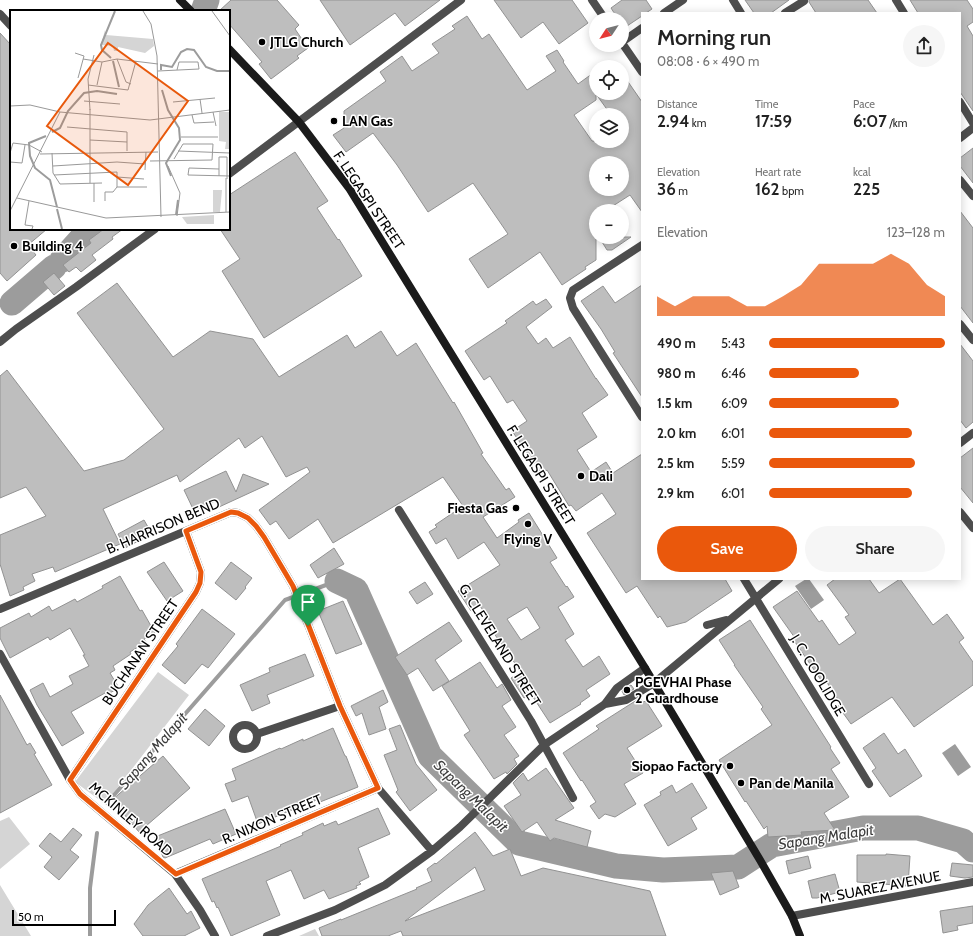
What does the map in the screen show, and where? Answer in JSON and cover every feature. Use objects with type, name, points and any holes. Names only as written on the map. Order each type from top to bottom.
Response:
[{"type":"main road","points":[[180,0],[189,9]]},
{"type":"main road","name":"F. LEGASPI STREET","points":[[230,51],[299,122],[349,188],[645,668],[760,860],[792,916],[800,936]]},
{"type":"street","points":[[230,173],[461,0]]},
{"type":"street","points":[[592,0],[600,12]]},
{"type":"street","points":[[665,12],[683,0]]},
{"type":"street","points":[[733,0],[740,12]]},
{"type":"street","points":[[896,0],[903,12]]},
{"type":"street","points":[[787,12],[804,1]]},
{"type":"street","points":[[0,14],[10,25]]},
{"type":"street","points":[[629,37],[641,29]]},
{"type":"street","points":[[629,52],[641,70]]},
{"type":"street","points":[[961,104],[973,123]]},
{"type":"street","points":[[961,137],[973,128]]},
{"type":"street","points":[[961,181],[973,196]]},
{"type":"street","points":[[0,342],[154,230]]},
{"type":"street","points":[[641,246],[573,290],[570,298],[573,308],[641,415]]},
{"type":"street","points":[[961,325],[973,340]]},
{"type":"street","points":[[961,442],[973,433]]},
{"type":"street","name":"G. CLEVELAND STREET","points":[[399,510],[531,721],[573,798]]},
{"type":"street","name":"B. HARRISON BEND","points":[[0,609],[231,512],[238,513],[248,518],[264,537],[293,586],[340,706],[378,788],[432,851]]},
{"type":"street","points":[[961,513],[973,528]]},
{"type":"street","name":"BUCHANAN STREET","points":[[70,780],[196,592],[200,583],[201,572],[186,531]]},
{"type":"street","name":"J. C. COOLIDGE","points":[[745,580],[869,784]]},
{"type":"street","points":[[605,704],[626,700],[654,683],[778,580]]},
{"type":"street","points":[[707,625],[729,620]]},
{"type":"street","name":"MCKINLEY ROAD","points":[[0,654],[70,780],[80,794],[176,874],[215,936]]},
{"type":"street","points":[[267,936],[335,910],[385,885],[432,851],[490,800],[544,745],[605,704],[617,688],[645,668]]},
{"type":"street","points":[[257,734],[340,706]]},
{"type":"street","name":"R. NIXON STREET","points":[[176,874],[378,788]]},
{"type":"street","name":"M. SUAREZ AVENUE","points":[[792,916],[973,882]]},
{"type":"shaded area","points":[[804,580],[810,580],[824,600],[811,609],[795,586]]},
{"type":"shaded area","points":[[158,672],[189,695],[105,804],[75,782]]},
{"type":"shaded area","points":[[955,744],[971,767],[958,776],[942,753]]},
{"type":"shaded area","points":[[9,817],[30,844],[0,869],[0,821]]},
{"type":"shaded area","points":[[0,885],[31,936],[0,936]]},
{"type":"shaded area","points":[[315,929],[319,936],[299,936]]},
{"type":"building","name":"JTLG Church","points":[[231,0],[277,0],[299,25],[295,29],[308,48],[297,56],[299,58],[271,79],[259,64],[262,62],[230,25],[230,10],[220,10]]},
{"type":"building","points":[[320,0],[440,0],[405,26],[395,13],[350,45]]},
{"type":"building","points":[[494,0],[572,0],[588,23],[559,44],[543,22],[521,38]]},
{"type":"building","points":[[622,0],[646,0],[652,9],[648,12],[641,12],[641,17],[629,25],[629,12],[614,12],[611,8]]},
{"type":"building","points":[[745,0],[789,0],[772,12],[753,12]]},
{"type":"building","points":[[809,0],[868,0],[876,12],[815,12]]},
{"type":"building","points":[[910,0],[967,0],[973,9],[973,22],[967,26],[973,36],[973,111],[961,93],[961,12],[917,12]]},
{"type":"building","points":[[467,16],[482,39],[489,34],[527,90],[556,71],[546,56],[557,50],[564,61],[563,62],[578,84],[589,76],[589,100],[596,100],[574,115],[589,137],[589,148],[629,148],[629,108],[606,108],[600,100],[629,100],[629,83],[641,101],[641,211],[629,196],[629,156],[589,156],[589,196],[628,196],[616,204],[589,204],[589,244],[596,244],[596,260],[585,267],[586,269],[562,285],[540,252],[488,288],[469,259],[508,234],[473,183],[428,212],[397,165],[373,133],[346,152],[333,135],[344,128],[344,111],[386,81],[380,72],[402,56],[412,71],[439,53],[432,44],[455,29],[452,26]]},
{"type":"building","points":[[0,33],[10,44],[10,230],[46,230],[28,245],[36,255],[7,281],[0,273]]},
{"type":"building","points":[[973,148],[973,183],[961,167],[961,157]]},
{"type":"building","points":[[295,152],[328,201],[317,208],[338,240],[339,239],[362,276],[264,338],[222,271],[240,259],[221,230],[230,230],[230,194]]},
{"type":"building","points":[[961,212],[973,228],[973,323],[961,307]]},
{"type":"building","points":[[103,230],[122,230],[112,237],[113,239],[92,255],[96,260],[81,272],[76,267],[69,272],[63,265],[91,243],[89,240]]},
{"type":"building","points":[[603,244],[621,244],[612,250],[607,250]]},
{"type":"building","points":[[54,273],[65,286],[54,295],[43,282]]},
{"type":"building","points":[[117,283],[173,357],[210,331],[253,339],[279,377],[347,335],[355,348],[381,331],[397,356],[416,343],[453,403],[454,402],[483,453],[481,454],[506,490],[509,488],[515,497],[483,517],[497,538],[519,522],[518,520],[529,513],[557,558],[550,562],[574,597],[558,607],[574,634],[565,640],[583,667],[599,656],[610,674],[586,690],[590,696],[580,703],[581,704],[550,723],[531,694],[524,698],[511,678],[521,672],[493,632],[496,630],[480,606],[471,611],[458,591],[500,565],[484,542],[458,559],[446,538],[436,544],[429,532],[437,527],[435,525],[463,506],[443,477],[333,543],[318,519],[289,539],[276,521],[270,525],[259,510],[310,472],[307,467],[286,477],[262,436],[245,448],[239,438],[180,482],[177,475],[103,509],[120,544],[55,572],[53,567],[32,574],[35,581],[23,587],[24,590],[10,596],[0,564],[0,535],[46,516],[26,487],[0,498],[0,376],[7,370],[84,471],[124,460],[164,429],[77,313]],"holes":[[[527,607],[540,628],[521,640],[507,619]]]},
{"type":"building","points":[[603,286],[615,303],[641,286],[641,395],[613,353],[615,352],[601,329],[581,301]]},
{"type":"building","points":[[546,299],[552,307],[526,327],[538,344],[546,338],[553,348],[570,337],[596,379],[608,395],[582,413],[597,437],[577,450],[591,472],[606,462],[613,473],[641,455],[641,580],[726,580],[732,591],[686,622],[667,627],[660,616],[658,618],[637,586],[626,593],[587,533],[616,514],[602,493],[576,511],[571,505],[569,506],[547,470],[542,474],[512,431],[527,421],[513,400],[507,403],[490,376],[484,380],[465,351],[507,323],[505,321],[533,301],[536,305]]},
{"type":"building","points":[[961,345],[973,361],[973,422],[966,428],[961,421]]},
{"type":"building","points":[[973,448],[973,503],[961,488],[961,457]]},
{"type":"building","points":[[226,471],[236,492],[243,474],[269,484],[219,507],[217,500],[194,511],[184,490]]},
{"type":"building","points":[[144,520],[152,534],[125,548],[118,534]]},
{"type":"building","points":[[334,548],[344,564],[318,578],[310,565]]},
{"type":"building","points":[[164,562],[183,591],[167,601],[147,572]]},
{"type":"building","points":[[231,562],[252,578],[236,600],[215,583]]},
{"type":"building","points":[[120,576],[140,611],[142,610],[155,633],[144,639],[146,642],[130,652],[131,654],[113,666],[115,670],[110,673],[119,688],[106,695],[105,693],[71,712],[84,733],[62,746],[37,705],[30,690],[43,683],[50,697],[73,684],[69,676],[89,666],[83,655],[85,655],[70,628],[50,640],[48,637],[10,658],[0,638],[0,628],[29,613],[31,617],[49,606],[52,611],[75,599],[77,602],[103,588],[102,586]]},
{"type":"building","points":[[834,580],[870,580],[879,593],[901,580],[933,625],[947,614],[964,638],[959,642],[973,662],[973,685],[914,727],[892,697],[851,724],[838,706],[841,704],[826,681],[823,683],[793,639],[795,638],[773,607],[797,591],[819,622],[822,620],[839,645],[856,633],[845,617],[849,615],[827,585]]},
{"type":"building","points":[[425,582],[433,594],[417,604],[409,592]]},
{"type":"building","points":[[343,601],[362,644],[336,654],[318,611]]},
{"type":"building","points":[[202,609],[235,634],[208,668],[202,664],[185,684],[162,665],[178,646],[176,644]]},
{"type":"building","points":[[750,620],[840,763],[831,769],[849,797],[824,813],[835,830],[801,832],[802,835],[768,837],[767,826],[764,829],[719,760],[772,725],[761,709],[763,707],[719,640]]},
{"type":"building","points":[[449,622],[462,641],[435,660],[449,681],[433,691],[418,668],[407,675],[395,657]]},
{"type":"building","points":[[305,654],[314,676],[267,695],[270,703],[252,711],[240,685],[270,672],[269,668]]},
{"type":"building","points":[[480,662],[497,688],[502,684],[511,700],[502,706],[516,727],[504,735],[519,756],[514,759],[517,764],[507,774],[506,772],[494,779],[464,735],[470,731],[442,686]]},
{"type":"building","name":"PGEVHAI Phase 2 Guardhouse","points":[[631,685],[634,689],[624,695],[622,691]]},
{"type":"building","points":[[383,690],[388,702],[379,707],[386,729],[369,735],[362,713],[356,716],[351,706]]},
{"type":"building","points":[[0,695],[27,745],[30,743],[36,753],[34,754],[52,785],[0,813]]},
{"type":"building","points":[[640,698],[643,702],[646,701],[662,726],[627,748],[643,773],[624,784],[636,804],[615,817],[605,814],[599,819],[590,806],[596,802],[563,753],[599,729],[596,726]]},
{"type":"building","points":[[205,709],[225,726],[209,746],[188,729]]},
{"type":"building","points":[[400,725],[416,764],[437,790],[410,811],[396,792],[398,790],[384,755],[397,750],[389,729]]},
{"type":"building","points":[[333,728],[358,787],[320,802],[319,799],[258,824],[248,796],[232,802],[225,784],[236,780],[232,769],[280,748],[281,749],[303,739],[303,741]]},
{"type":"building","points":[[884,733],[898,754],[905,749],[922,776],[890,797],[872,771],[876,768],[863,748]]},
{"type":"building","points":[[163,756],[190,788],[139,832],[112,800]]},
{"type":"building","points":[[546,768],[574,808],[555,820],[591,831],[587,847],[554,838],[550,841],[537,822],[522,832],[504,806],[521,795],[513,783],[523,773],[528,781]]},
{"type":"building","points":[[692,783],[707,808],[691,818],[697,829],[668,846],[644,805],[661,795],[660,792],[672,785],[676,793]]},
{"type":"building","points":[[378,808],[390,834],[358,848],[369,877],[359,882],[361,884],[356,886],[357,888],[329,899],[324,890],[304,899],[291,870],[266,881],[280,915],[231,936],[218,907],[217,908],[214,901],[212,902],[202,879],[281,846],[280,845],[303,835],[302,833],[323,823],[324,826],[336,821],[338,825]]},
{"type":"building","points":[[225,809],[236,834],[213,844],[210,839],[165,858],[163,857],[155,837]]},
{"type":"building","points":[[73,828],[82,835],[70,850],[79,857],[59,880],[44,867],[52,857],[39,846],[50,833],[61,842]]},
{"type":"building","points":[[475,832],[493,856],[510,849],[521,876],[543,868],[650,891],[666,936],[403,936],[401,931],[388,936],[322,936],[319,928],[417,889],[416,888],[432,881],[427,869],[435,863],[436,864]],"holes":[[[475,867],[485,890],[405,921]]]},
{"type":"building","points":[[886,854],[910,856],[908,886],[857,882],[857,855]]},
{"type":"building","points":[[808,856],[811,868],[789,874],[786,861]]},
{"type":"building","points":[[952,863],[973,865],[973,877],[965,878],[950,876]]},
{"type":"building","points":[[733,871],[739,887],[720,895],[711,873]]},
{"type":"building","points":[[835,874],[840,892],[812,898],[808,881]]},
{"type":"building","points":[[169,888],[187,914],[191,911],[200,928],[184,936],[143,936],[134,924],[148,905]]},
{"type":"building","points":[[973,906],[973,923],[957,926],[958,930],[943,933],[940,911]]},
{"type":"waterway","points":[[203,10],[207,0]]},
{"type":"waterway","points":[[62,260],[89,230]]},
{"type":"waterway","points":[[12,303],[54,267]]},
{"type":"waterway","name":"Sapang Malapit","points":[[107,803],[285,600],[337,581]]},
{"type":"waterway","name":"Sapang Malapit","points":[[337,581],[356,590],[430,756],[519,843],[616,866],[663,870],[738,867],[772,845],[863,828],[918,828],[963,841],[973,850]]},
{"type":"waterway","name":"Sapang Malapit","points":[[90,936],[90,888],[97,833]]},
{"type":"place","name":"JTLG Church","points":[[262,42]]},
{"type":"place","name":"LAN Gas","points":[[334,121]]},
{"type":"place","name":"Building 4","points":[[14,246]]},
{"type":"place","name":"Dali","points":[[581,476]]},
{"type":"place","name":"Fiesta Gas","points":[[516,508]]},
{"type":"place","name":"Flying V","points":[[528,524]]},
{"type":"place","name":"PGEVHAI Phase 2 Guardhouse","points":[[627,690]]},
{"type":"place","name":"Siopao Factory","points":[[730,766]]},
{"type":"place","name":"Pan de Manila","points":[[741,783]]},
{"type":"route","points":[[231,512],[238,513],[248,518],[264,537],[293,586],[308,626],[340,706],[378,788],[176,874],[80,794],[70,780],[196,592],[200,583],[201,572],[186,531],[231,512]]}]
